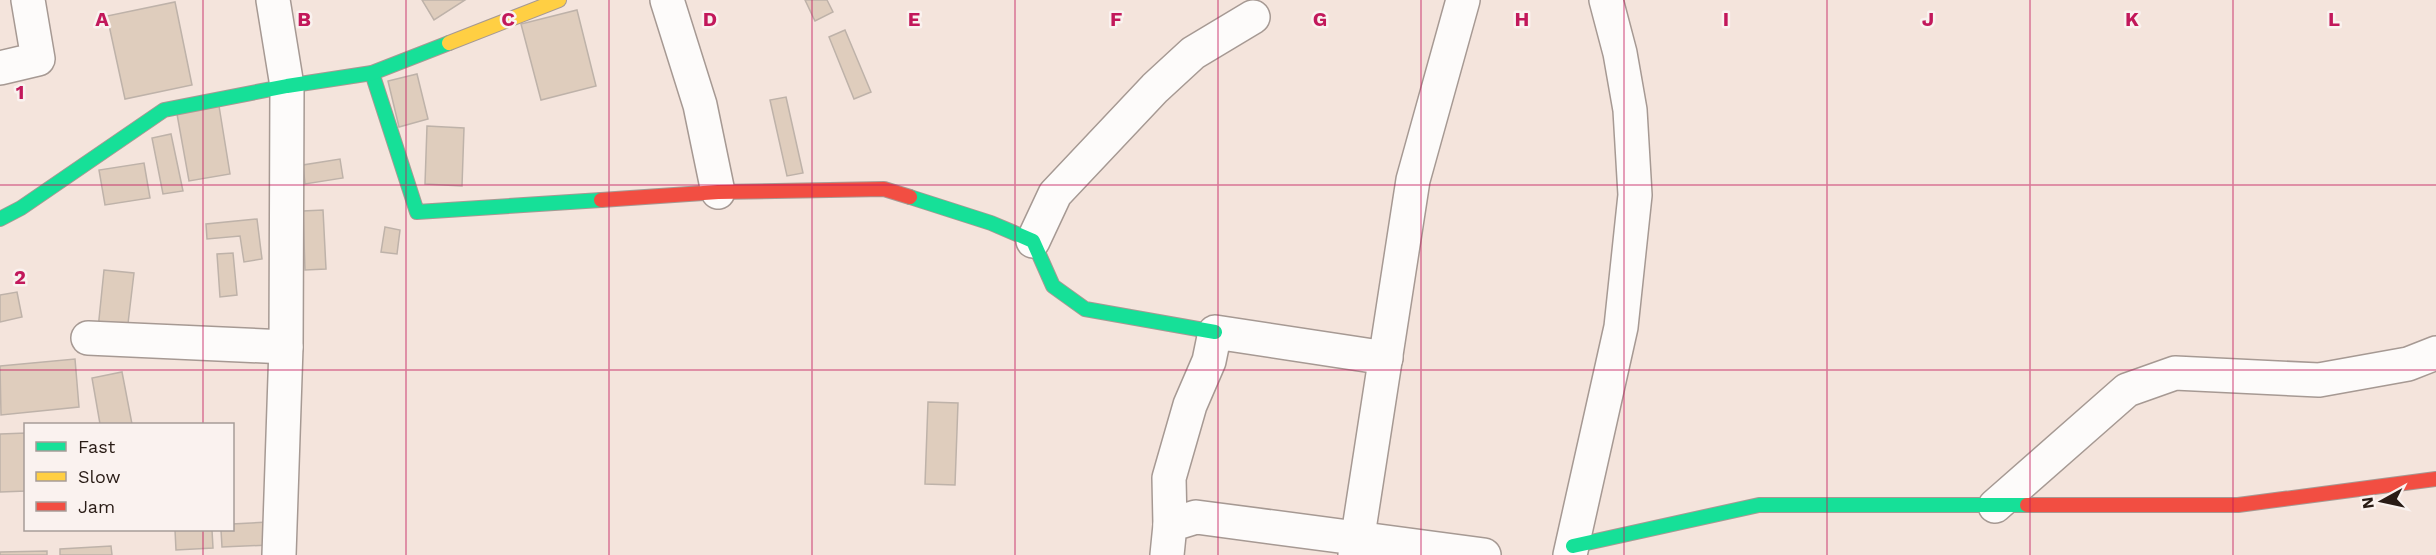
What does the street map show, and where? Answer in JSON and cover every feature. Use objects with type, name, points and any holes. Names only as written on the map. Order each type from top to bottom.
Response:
[{"type":"street","points":[[0,68],[38,59],[28,0]]},
{"type":"street","points":[[273,0],[287,86],[286,346],[279,555]]},
{"type":"street","points":[[0,219],[21,208],[164,110],[287,86],[372,74],[559,0]]},
{"type":"street","points":[[667,0],[700,105],[718,192]]},
{"type":"street","points":[[1357,546],[1413,180],[1462,0]]},
{"type":"street","points":[[1606,0],[1620,53],[1630,110],[1635,195],[1622,327],[1572,550],[1759,505],[2238,505],[2436,478]]},
{"type":"street","points":[[1033,240],[1055,194],[1155,88],[1193,53],[1253,17]]},
{"type":"street","points":[[372,74],[417,212],[718,192],[884,189],[991,223],[1033,240],[1053,286],[1085,309],[1215,332],[1386,358]]},
{"type":"street","points":[[1168,540],[1169,478],[1190,405],[1209,361],[1215,332]]},
{"type":"street","points":[[88,338],[286,346]]},
{"type":"street","points":[[1995,506],[2127,390],[2175,373],[2319,380],[2408,364],[2436,353]]},
{"type":"street","points":[[1168,540],[1196,517],[1357,546],[1484,555]]},
{"type":"building","points":[[422,0],[465,0],[434,20]]},
{"type":"building","points":[[805,0],[827,0],[833,12],[815,21]]},
{"type":"building","points":[[175,2],[192,85],[125,99],[107,16]]},
{"type":"building","points":[[577,10],[596,86],[541,100],[521,24]]},
{"type":"building","points":[[845,30],[871,92],[854,99],[829,37]]},
{"type":"building","points":[[417,74],[428,119],[399,127],[388,81]]},
{"type":"building","points":[[786,97],[803,173],[787,176],[770,100]]},
{"type":"building","points":[[219,106],[230,174],[189,181],[177,114]]},
{"type":"building","points":[[427,126],[464,128],[462,186],[425,184]]},
{"type":"building","points":[[171,134],[183,191],[163,194],[152,138]]},
{"type":"building","points":[[340,159],[343,178],[305,184],[303,165]]},
{"type":"building","points":[[144,163],[150,198],[105,205],[99,170]]},
{"type":"building","points":[[323,210],[326,269],[305,270],[303,211]]},
{"type":"building","points":[[257,219],[262,259],[244,262],[240,236],[207,239],[206,224]]},
{"type":"building","points":[[385,227],[400,230],[397,254],[381,252]]},
{"type":"building","points":[[233,253],[237,295],[220,297],[217,254]]},
{"type":"building","points":[[104,270],[134,273],[127,332],[98,329]]},
{"type":"building","points":[[17,292],[22,317],[0,322],[0,295]]},
{"type":"building","points":[[75,359],[79,407],[1,415],[0,366]]},
{"type":"building","points":[[122,372],[132,423],[100,423],[92,378]]},
{"type":"building","points":[[928,402],[958,403],[955,485],[925,484]]},
{"type":"building","points":[[24,433],[24,491],[0,492],[0,434]]},
{"type":"building","points":[[268,522],[269,545],[222,547],[221,531],[234,531],[234,524]]},
{"type":"building","points":[[175,531],[212,531],[213,548],[176,550]]},
{"type":"building","points":[[111,546],[112,555],[60,555],[60,549]]},
{"type":"building","points":[[47,551],[47,555],[0,555],[0,552]]},
{"type":"traffic: fast","points":[[0,219],[21,208],[164,110],[287,86],[372,73],[449,43]]},
{"type":"traffic: fast","points":[[372,73],[417,212],[601,200]]},
{"type":"traffic: fast","points":[[910,197],[991,223],[1033,241],[1053,286],[1085,309],[1215,332]]},
{"type":"traffic: fast","points":[[1573,546],[1759,505],[2027,505]]},
{"type":"traffic: slow","points":[[449,43],[559,0]]},
{"type":"traffic: jam","points":[[601,200],[718,192],[884,189],[910,197]]},
{"type":"traffic: jam","points":[[2027,505],[2238,505],[2436,479]]}]
